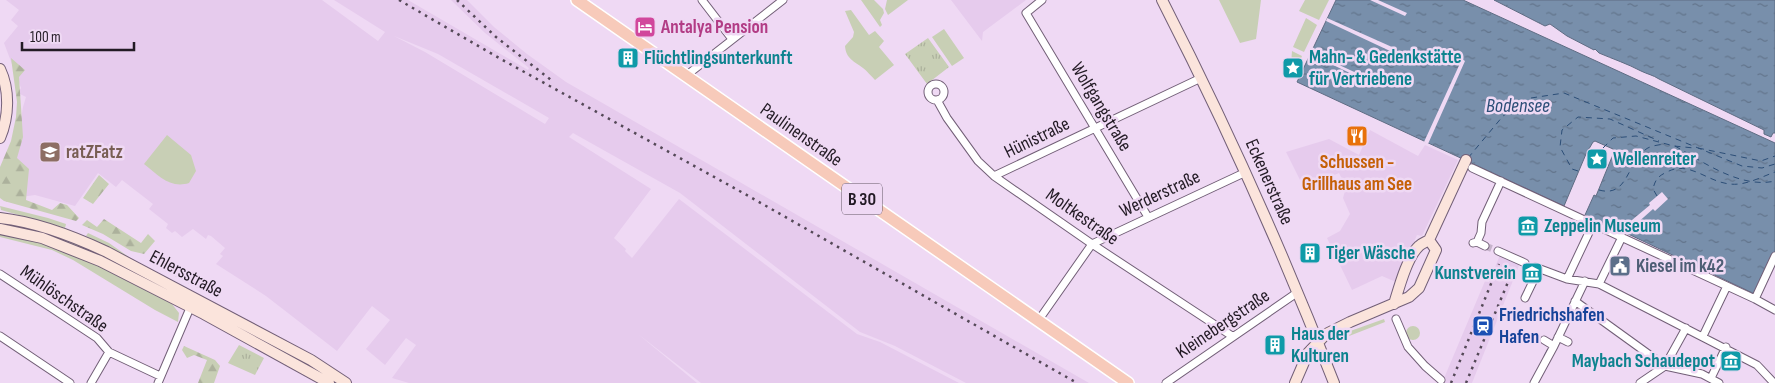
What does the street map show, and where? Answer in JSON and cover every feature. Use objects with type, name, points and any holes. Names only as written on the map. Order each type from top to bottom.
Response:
[{"type":"main road","name":"Paulinenstraße","points":[[577,0],[1128,383]]},
{"type":"street","points":[[702,0],[732,39]]},
{"type":"street","points":[[687,75],[783,0]]},
{"type":"street","name":"Wolfgangstraße","points":[[1042,0],[1026,13],[1148,217]]},
{"type":"street","name":"Eckenerstraße","points":[[1162,0],[1246,172],[1298,292],[1334,383]]},
{"type":"street","points":[[0,69],[4,78],[7,96],[4,125],[0,138]]},
{"type":"street","name":"Hünistraße","points":[[994,176],[1201,78]]},
{"type":"street","name":"Moltkestraße","points":[[937,100],[947,118],[978,161],[994,176],[1092,244],[1232,336]]},
{"type":"street","points":[[1394,304],[1398,288],[1413,252],[1420,244],[1429,240],[1469,164],[1775,310]]},
{"type":"street","name":"Werderstraße","points":[[1038,321],[1092,244],[1246,172]]},
{"type":"street","points":[[1485,246],[1475,243],[1481,233],[1482,222],[1502,181]]},
{"type":"street","points":[[0,212],[53,227],[73,236]]},
{"type":"street","name":"Ehlersstraße","points":[[0,218],[28,223],[73,236],[151,274],[311,360],[346,383]]},
{"type":"street","points":[[1567,279],[1593,224]]},
{"type":"street","name":"Ehlersstraße","points":[[0,229],[42,238],[100,262],[301,366],[330,383]]},
{"type":"street","points":[[1599,284],[1622,237]]},
{"type":"street","points":[[1295,383],[1308,353],[1326,334],[1410,297],[1419,288],[1436,250],[1429,240]]},
{"type":"street","points":[[1498,251],[1510,259],[1526,263]]},
{"type":"street","points":[[1755,299],[1775,256]]},
{"type":"street","points":[[1525,298],[1537,268],[1567,279],[1599,284],[1757,364],[1774,383]]},
{"type":"street","name":"Mühlöschstraße","points":[[0,274],[97,338],[109,352]]},
{"type":"street","points":[[1534,383],[1554,346],[1584,281]]},
{"type":"street","points":[[1703,336],[1727,286]]},
{"type":"street","name":"Kleinebergstraße","points":[[1166,383],[1298,292]]},
{"type":"street","points":[[1575,301],[1665,366],[1702,374],[1719,383]]},
{"type":"street","points":[[91,383],[109,352],[159,380],[190,308]]},
{"type":"street","points":[[1396,319],[1408,347],[1441,380]]},
{"type":"street","points":[[1640,383],[1665,366],[1686,328]]},
{"type":"street","points":[[0,336],[70,383]]},
{"type":"street","points":[[1558,337],[1568,342]]},
{"type":"street","points":[[1544,340],[1554,346]]},
{"type":"street","points":[[1711,378],[1726,348]]},
{"type":"shaded area","points":[[6,0],[322,0],[378,41],[385,32],[334,0],[408,0],[528,70],[529,68],[485,33],[451,0],[467,0],[494,27],[566,82],[1089,383],[966,383],[895,346],[860,332],[680,193],[573,133],[569,137],[651,189],[614,238],[626,249],[625,251],[632,258],[679,199],[857,334],[880,342],[959,383],[701,383],[638,334],[697,383],[409,383],[392,378],[416,345],[406,338],[385,365],[366,349],[390,320],[372,306],[337,351],[266,296],[216,264],[223,256],[220,254],[225,248],[211,236],[208,235],[206,239],[193,229],[182,237],[175,231],[172,233],[166,228],[168,224],[149,209],[153,204],[122,180],[116,187],[98,173],[75,206],[35,195],[21,197],[2,176],[17,143],[26,97],[18,93],[21,88],[4,43],[18,26],[11,20],[19,10]],"holes":[[[394,36],[438,54],[549,118],[545,124],[425,52]]]},
{"type":"shaded area","points":[[951,0],[1026,0],[983,32],[982,41]]},
{"type":"shaded area","points":[[1370,130],[1418,156],[1425,145],[1458,160],[1422,236],[1417,235],[1396,282],[1382,276],[1352,290],[1327,238],[1340,231],[1350,214],[1343,198],[1346,187],[1339,173],[1304,188],[1286,152],[1329,139],[1359,155]]},
{"type":"shaded area","points":[[1500,255],[1520,263],[1472,383],[1442,383],[1485,281],[1489,282]]},
{"type":"green space","points":[[861,0],[874,0],[883,9],[884,13],[880,20],[882,25],[880,27]]},
{"type":"green space","points":[[887,0],[908,0],[888,15],[885,9]]},
{"type":"green space","points":[[1219,0],[1261,0],[1256,39],[1240,43]]},
{"type":"green space","points":[[1305,0],[1329,0],[1319,20],[1299,11]]},
{"type":"green space","points":[[851,10],[869,35],[875,31],[884,41],[879,47],[894,65],[875,80],[847,54],[845,46],[853,37],[854,32],[845,11]]},
{"type":"green space","points":[[1306,18],[1317,25],[1304,52],[1293,47]]},
{"type":"green space","points":[[944,29],[964,58],[952,66],[932,37]]},
{"type":"green space","points":[[928,38],[949,67],[927,84],[905,54]]},
{"type":"green space","points":[[1292,51],[1302,56],[1292,78],[1290,77]]},
{"type":"green space","points":[[11,58],[25,70],[19,77],[23,137],[17,158],[29,169],[26,200],[52,210],[60,203],[67,205],[79,218],[76,221],[4,201],[0,198],[0,167],[11,141],[16,117],[17,102]]},
{"type":"green space","points":[[167,135],[191,155],[196,171],[189,183],[170,183],[144,164]]},
{"type":"green space","points":[[99,175],[109,184],[93,204],[83,198]]},
{"type":"green space","points":[[0,206],[66,224],[65,228],[1,210]]},
{"type":"green space","points":[[104,219],[141,243],[148,234],[155,241],[144,254],[131,251],[103,234],[82,225],[87,220],[97,227]]},
{"type":"green space","points":[[0,222],[47,233],[87,247],[135,271],[133,275],[0,226]]},
{"type":"green space","points":[[0,233],[34,241],[98,265],[172,304],[179,313],[178,322],[73,260],[52,250],[0,237]]},
{"type":"green space","points":[[88,233],[109,243],[133,260],[86,236]]},
{"type":"green space","points":[[168,261],[210,292],[209,294],[165,271]]},
{"type":"green space","points":[[1384,319],[1385,322],[1344,338],[1342,334]]},
{"type":"green space","points":[[1413,326],[1418,328],[1420,333],[1418,338],[1413,340],[1408,338],[1406,333],[1408,328]]},
{"type":"green space","points":[[239,345],[264,358],[255,375],[228,363]]},
{"type":"green space","points":[[184,346],[215,360],[220,366],[214,383],[198,383],[207,360],[194,355],[187,358],[182,350]]},
{"type":"water","name":"Bodensee","points":[[1336,0],[1463,0],[1775,143],[1775,253],[1757,295],[1585,215],[1594,195],[1596,196],[1614,152],[1613,149],[1595,141],[1593,142],[1564,206],[1297,82]]},
{"type":"water","points":[[1494,0],[1775,0],[1775,133],[1771,137],[1764,134],[1764,130],[1655,76],[1599,53],[1595,49],[1567,36],[1550,24],[1545,26]]},
{"type":"pier","points":[[1370,0],[1378,0],[1407,13],[1405,16]]},
{"type":"pier","points":[[1327,18],[1392,47],[1390,51],[1326,21]]},
{"type":"pier","points":[[1311,52],[1376,82],[1375,85],[1310,54]]},
{"type":"pier","points":[[1462,59],[1465,61],[1428,144],[1424,142]]},
{"type":"pier","points":[[1662,192],[1668,199],[1655,211],[1653,209],[1626,233],[1620,230],[1650,205],[1649,203]]},
{"type":"waterway","points":[[1545,356],[1548,350]]},
{"type":"ferry route","points":[[1468,158],[1503,116],[1531,98],[1564,93],[1742,166],[1762,168],[1775,164]]},
{"type":"ferry route","points":[[1578,171],[1572,169],[1560,147],[1562,130],[1578,117],[1610,119],[1659,141]]},
{"type":"ferry route","points":[[1603,148],[1613,138],[1636,136],[1674,146],[1694,148]]},
{"type":"ferry route","points":[[1599,190],[1609,191],[1616,189],[1622,184],[1634,163],[1645,150],[1664,144]]},
{"type":"ferry route","points":[[1675,146],[1736,178],[1749,181],[1775,181]]},
{"type":"ferry route","points":[[1698,148],[1761,161],[1775,156]]},
{"type":"ferry route","points":[[1657,196],[1653,189],[1656,181],[1661,175],[1675,169],[1691,170],[1730,184],[1753,181],[1775,172]]},
{"type":"tunnel","points":[[1485,246],[1498,251]]},
{"type":"railway","points":[[399,0],[1077,383]]},
{"type":"railway","points":[[457,0],[496,37],[551,80]]},
{"type":"railway","points":[[1451,383],[1499,264]]},
{"type":"railway","points":[[1466,383],[1513,270]]},
{"type":"place","name":"Antalya Pension","points":[[645,27]]},
{"type":"place","name":"Flüchtlingsunterkunft","points":[[628,58]]},
{"type":"place","name":"Mahn- & Gedenkstätte für Vertriebene","points":[[1293,68]]},
{"type":"place","name":"Schussen - Grillhaus am See","points":[[1357,136]]},
{"type":"place","name":"ratZFatz","points":[[50,152]]},
{"type":"place","name":"Wellenreiter","points":[[1597,159]]},
{"type":"place","name":"Zeppelin Museum","points":[[1528,226]]},
{"type":"place","name":"Tiger Wäsche","points":[[1310,253]]},
{"type":"place","name":"Kiesel im k42","points":[[1620,266]]},
{"type":"place","name":"Kunstverein","points":[[1532,273]]},
{"type":"place","name":"Friedrichshafen Hafen","points":[[1483,326]]},
{"type":"place","name":"Haus der Kulturen","points":[[1275,345]]},
{"type":"place","name":"Maybach Schaudepot","points":[[1731,361]]}]
